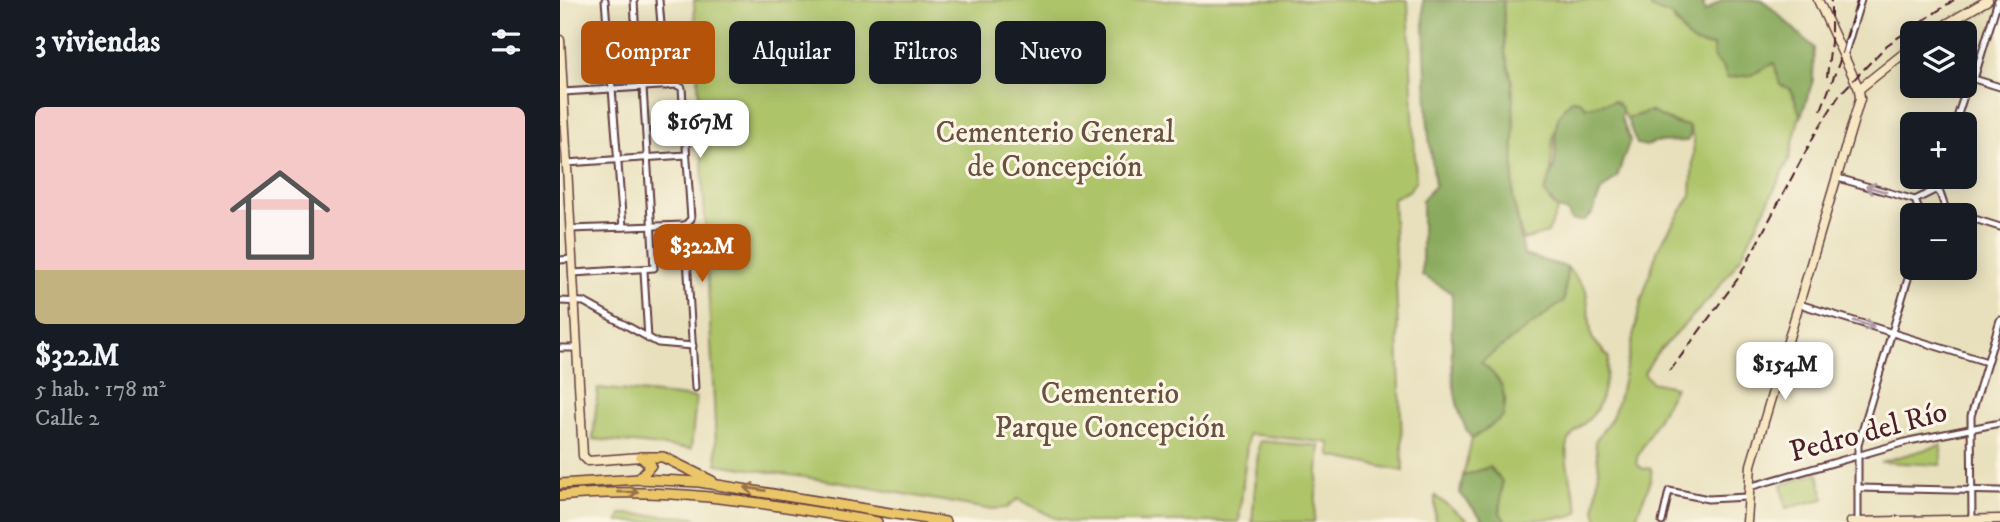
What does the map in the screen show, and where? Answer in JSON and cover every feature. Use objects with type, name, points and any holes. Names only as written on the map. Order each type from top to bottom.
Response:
[{"type":"main road","points":[[639,479],[651,465],[641,457]]},
{"type":"main road","points":[[641,457],[663,457],[720,485]]},
{"type":"main road","points":[[560,485],[639,479],[720,485],[945,522]]},
{"type":"main road","points":[[560,496],[633,491],[699,494],[877,522]]},
{"type":"street","points":[[605,0],[606,21]]},
{"type":"street","points":[[634,0],[635,21]]},
{"type":"street","points":[[659,0],[661,21]]},
{"type":"street","points":[[1747,522],[1747,492],[1751,465],[1860,102],[1859,89],[1818,0]]},
{"type":"street","points":[[1844,56],[1861,0]]},
{"type":"street","points":[[1952,21],[1988,0]]},
{"type":"street","points":[[1977,69],[1998,0]]},
{"type":"street","points":[[560,42],[564,156],[585,460],[641,457]]},
{"type":"street","points":[[1859,89],[1900,56]]},
{"type":"street","points":[[1977,80],[2000,87]]},
{"type":"street","points":[[610,84],[623,227]]},
{"type":"street","points":[[563,92],[681,86],[691,219],[685,225],[570,229]]},
{"type":"street","points":[[573,273],[644,271],[654,266],[643,87]]},
{"type":"street","points":[[564,156],[617,159],[687,155]]},
{"type":"street","points":[[1838,178],[1915,200],[1935,190],[1940,193],[1942,203]]},
{"type":"street","points":[[560,197],[569,202]]},
{"type":"street","points":[[560,218],[570,217]]},
{"type":"street","points":[[1977,220],[2000,227]]},
{"type":"street","points":[[685,225],[695,388]]},
{"type":"street","points":[[560,260],[572,259]]},
{"type":"street","points":[[644,271],[648,339]]},
{"type":"street","points":[[1908,280],[1859,439],[1854,522],[2000,519]]},
{"type":"street","points":[[560,301],[574,300],[587,304],[648,339],[668,345],[693,346]]},
{"type":"street","points":[[1799,304],[1987,362]]},
{"type":"street","points":[[1972,519],[1971,416],[2000,320]]},
{"type":"street","points":[[560,348],[577,348]]},
{"type":"street","name":"Pedro del Río","points":[[1662,522],[1669,491],[1708,499],[1747,492],[1857,455],[1971,427],[2000,423]]},
{"type":"street","points":[[1858,488],[2000,491]]},
{"type":"green space","points":[[694,0],[1408,0],[1416,180],[1409,191],[1393,198],[1403,471],[1330,456],[1330,443],[1248,434],[1239,522],[1071,522],[1053,517],[1018,499],[1007,508],[987,509],[717,464],[698,84],[715,84],[715,21],[695,21]]},
{"type":"green space","points":[[1423,0],[1503,0],[1505,52],[1512,81],[1513,199],[1524,255],[1567,267],[1564,301],[1481,362],[1501,385],[1504,398],[1503,417],[1472,439],[1463,423],[1454,387],[1452,293],[1422,275],[1422,200],[1435,185],[1428,129]]},
{"type":"green space","points":[[1503,0],[1652,0],[1651,8],[1672,15],[1675,23],[1713,46],[1714,59],[1723,67],[1774,62],[1801,110],[1789,160],[1741,257],[1711,297],[1656,354],[1644,373],[1651,382],[1675,387],[1637,457],[1637,464],[1643,469],[1651,468],[1651,475],[1636,522],[1598,522],[1595,509],[1599,468],[1595,441],[1612,418],[1641,302],[1658,248],[1691,195],[1694,139],[1689,126],[1658,115],[1644,113],[1627,119],[1615,101],[1586,107],[1565,106],[1553,137],[1549,201],[1558,209],[1548,233],[1523,240],[1513,199],[1512,81],[1505,52]]},
{"type":"green space","points":[[1652,0],[1707,0],[1703,4],[1705,12],[1721,0],[1763,0],[1814,48],[1813,80],[1801,117],[1791,89],[1780,85],[1774,63],[1751,75],[1727,78],[1723,67],[1714,59],[1713,46],[1691,41],[1673,17],[1651,8]]},
{"type":"green space","points":[[1572,100],[1580,101],[1586,107],[1615,101],[1622,108],[1621,118],[1630,140],[1617,177],[1601,191],[1592,214],[1583,221],[1571,220],[1568,212],[1558,209],[1544,192],[1554,166],[1559,115]]},
{"type":"green space","points":[[1650,111],[1676,124],[1689,126],[1690,136],[1687,141],[1654,142],[1646,146],[1637,144],[1627,119]]},
{"type":"green space","points":[[1567,267],[1586,290],[1592,338],[1609,358],[1599,404],[1593,415],[1575,431],[1567,448],[1568,471],[1579,511],[1570,517],[1506,522],[1500,513],[1502,481],[1490,467],[1463,476],[1472,439],[1503,416],[1506,399],[1480,362],[1564,301]]},
{"type":"green space","points":[[598,388],[696,398],[691,449],[593,439]]},
{"type":"green space","points":[[1259,441],[1320,446],[1314,522],[1252,522]]},
{"type":"green space","points":[[1941,445],[1941,465],[1880,462]]},
{"type":"green space","points":[[1489,467],[1502,481],[1500,513],[1506,522],[1485,522],[1460,493],[1463,476]]},
{"type":"green space","points":[[1818,473],[1824,499],[1786,508],[1781,485]]},
{"type":"green space","points":[[1435,496],[1470,522],[1435,522]]},
{"type":"green space","points":[[621,514],[694,517],[699,522],[618,522]]},
{"type":"railway","points":[[1827,77],[1831,42],[1831,0]]},
{"type":"railway","points":[[1821,110],[1858,0]]},
{"type":"railway","points":[[1670,371],[1739,277],[1815,134],[1840,94],[1887,45],[1954,0]]},
{"type":"park label","name":"Cementerio General de Concepción","points":[[1055,149]]},
{"type":"park label","name":"Cementerio Parque Concepción","points":[[1110,410]]}]
